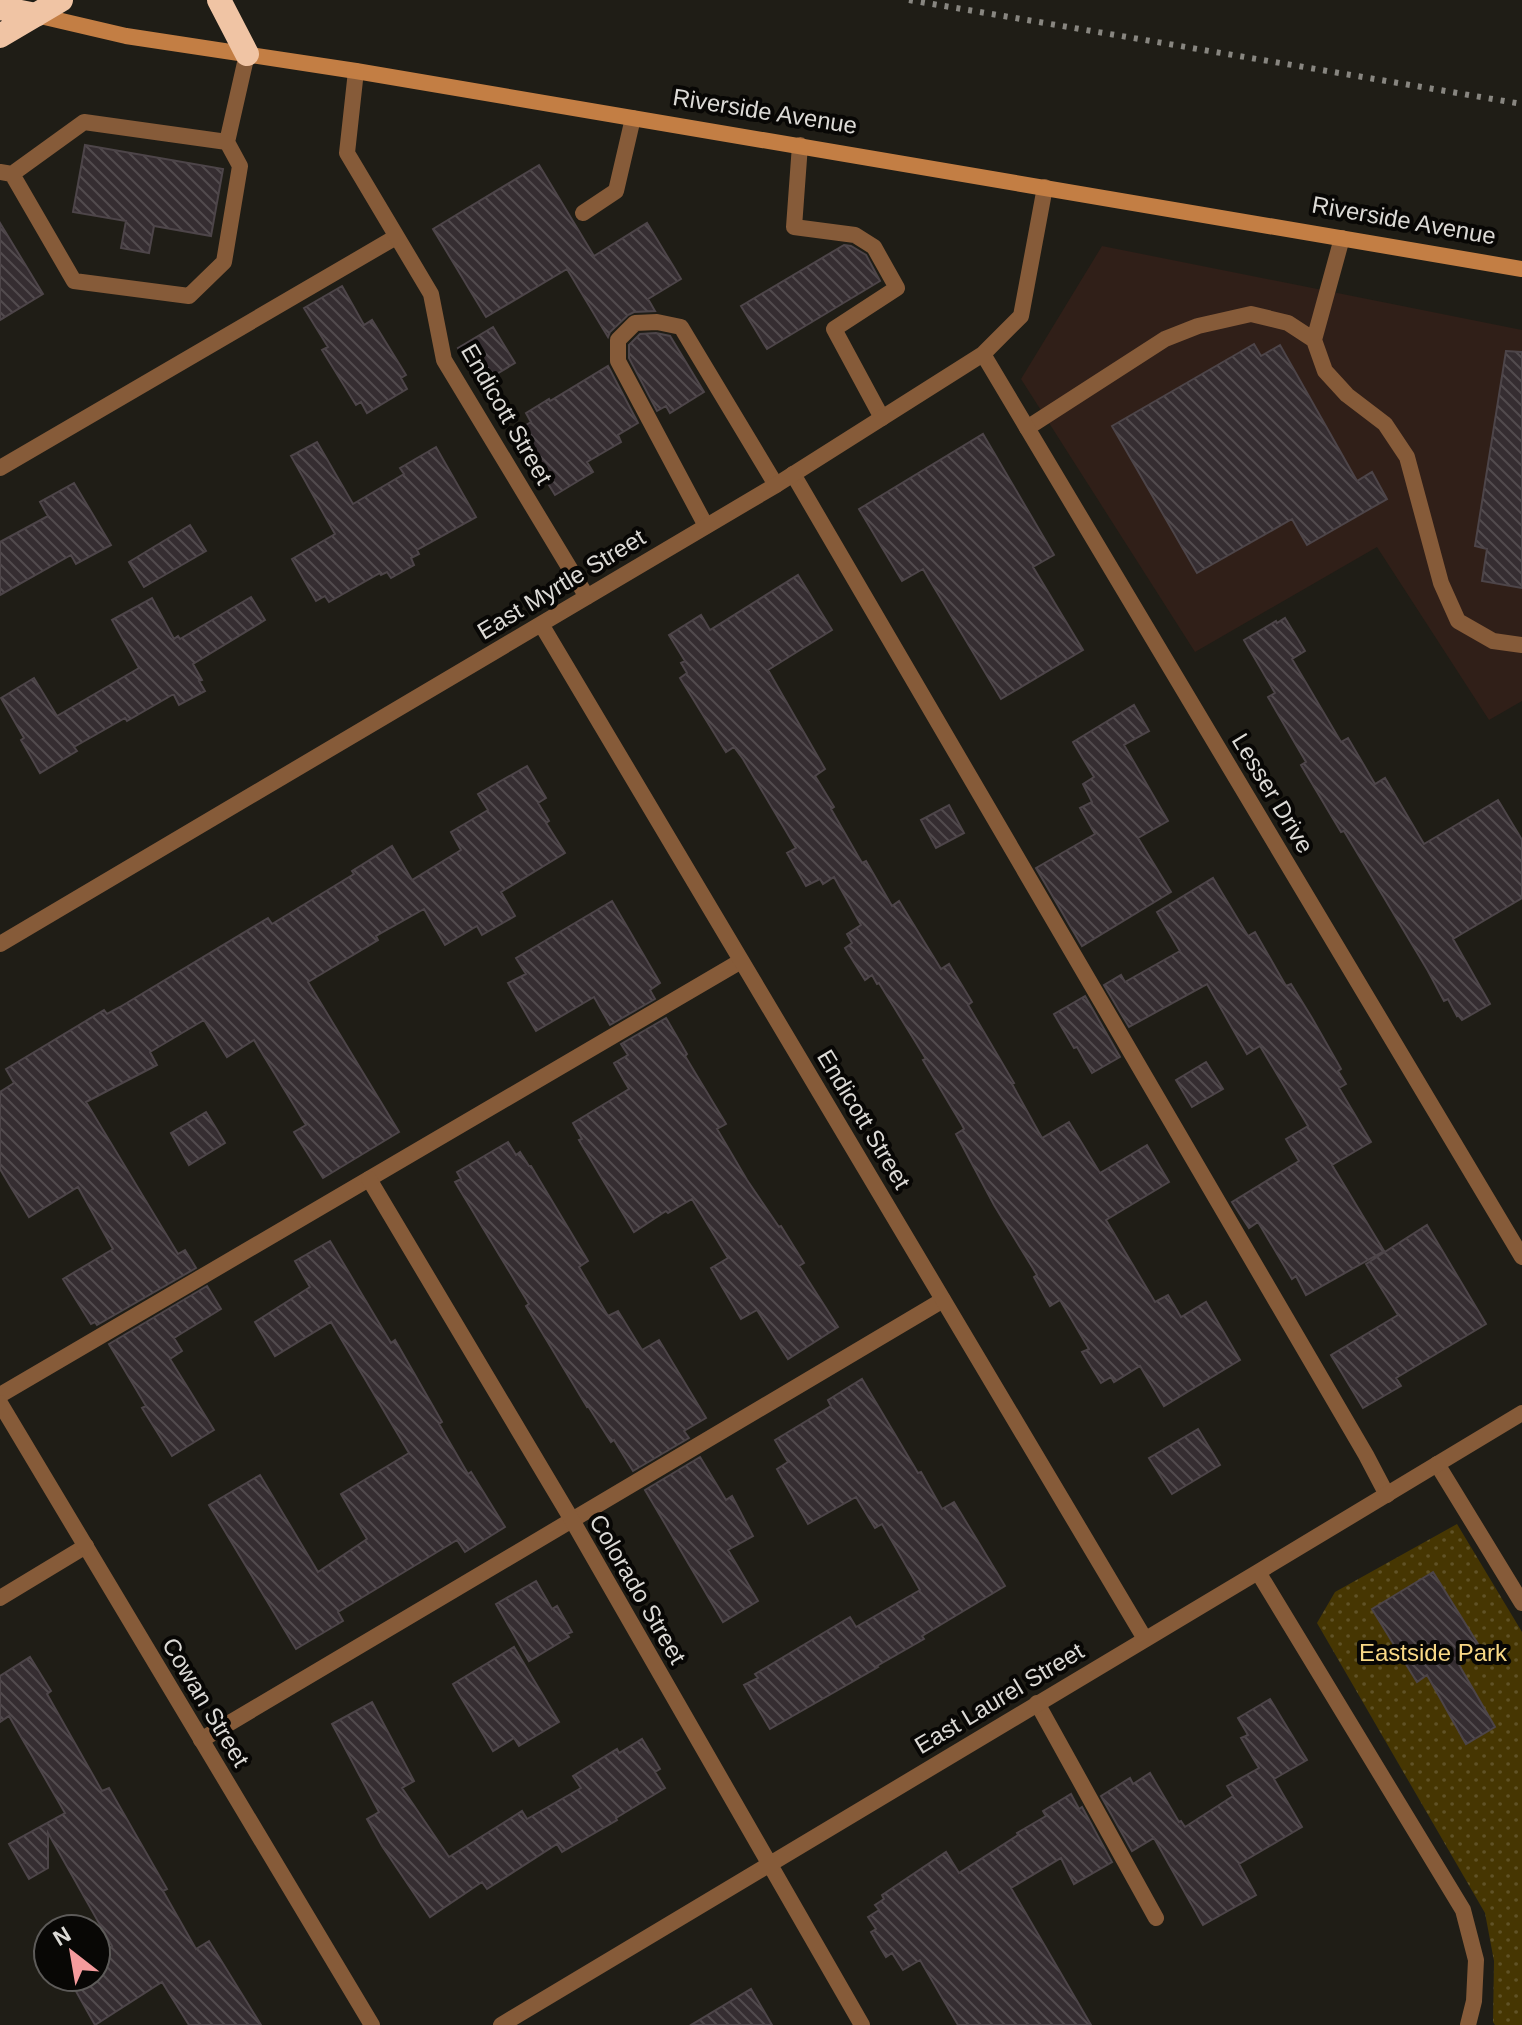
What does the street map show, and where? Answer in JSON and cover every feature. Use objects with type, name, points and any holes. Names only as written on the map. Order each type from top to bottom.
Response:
[{"type":"highway","points":[[0,36],[61,0]]},
{"type":"highway","points":[[219,0],[247,54]]},
{"type":"highway","name":"Riverside Avenue","points":[[0,8],[36,15]]},
{"type":"main road","name":"Riverside Avenue","points":[[36,15],[126,36],[800,145],[1522,269]]},
{"type":"street","points":[[227,142],[84,122],[6,173],[74,281],[189,296],[224,262],[240,166],[227,142],[247,54]]},
{"type":"street","name":"Endicott Street","points":[[356,71],[347,153],[431,294],[444,360],[587,597]]},
{"type":"street","points":[[583,213],[616,191],[633,118]]},
{"type":"street","points":[[800,145],[794,227],[855,235],[874,247],[897,288],[834,329],[882,418]]},
{"type":"street","name":"East Myrtle Street","points":[[0,944],[776,485],[983,354],[1021,316],[1045,187]]},
{"type":"street","points":[[0,468],[396,237]]},
{"type":"street","points":[[1342,238],[1314,340],[1325,371],[1347,395],[1385,424],[1407,457],[1441,583],[1458,621],[1493,641],[1522,645]]},
{"type":"street","points":[[1027,428],[1165,339],[1198,326],[1251,314],[1288,323],[1314,340]]},
{"type":"street","points":[[706,526],[618,361],[618,340],[635,323],[657,322],[681,327],[776,485]]},
{"type":"street","name":"Lesser Drive","points":[[983,354],[1522,1257]]},
{"type":"street","points":[[793,474],[1387,1495]]},
{"type":"street","name":"Endicott Street","points":[[541,624],[1145,1639]]},
{"type":"street","points":[[0,1395],[741,961]]},
{"type":"street","name":"Colorado Street","points":[[369,1179],[572,1520],[862,2025]]},
{"type":"street","points":[[201,1740],[943,1300]]},
{"type":"street","name":"Cowan Street","points":[[0,1403],[372,2025]]},
{"type":"street","name":"East Laurel Street","points":[[501,2025],[1522,1413]]},
{"type":"street","points":[[1437,1464],[1522,1603]]},
{"type":"street","points":[[0,1598],[86,1546]]},
{"type":"street","points":[[1258,1572],[1463,1910],[1476,1960],[1474,2001],[1468,2025]]},
{"type":"street","points":[[1037,1703],[1156,1918]]},
{"type":"shaded area","points":[[1102,246],[1522,330],[1522,701],[1489,720],[1377,547],[1195,652],[1021,379]]},
{"type":"green space","name":"Eastside Park","points":[[1457,1524],[1522,1632],[1522,2025],[1495,2025],[1493,2022],[1494,1961],[1485,1913],[1317,1623],[1335,1592]]},
{"type":"building","points":[[85,145],[223,169],[211,236],[154,226],[149,253],[121,248],[126,221],[73,212]]},
{"type":"building","points":[[539,165],[594,256],[647,223],[681,279],[648,299],[655,311],[628,315],[608,337],[567,269],[486,317],[433,229]]},
{"type":"building","points":[[0,223],[43,294],[0,320]]},
{"type":"building","points":[[844,245],[866,255],[880,281],[767,349],[741,306]]},
{"type":"building","points":[[342,286],[364,325],[372,320],[406,375],[401,378],[407,389],[367,413],[361,402],[356,405],[322,350],[328,347],[304,308]]},
{"type":"building","points":[[493,327],[515,363],[480,384],[458,348]]},
{"type":"building","points":[[640,334],[670,336],[704,392],[670,413],[666,406],[657,411],[629,358],[629,345]]},
{"type":"building","points":[[1254,344],[1261,356],[1280,345],[1357,481],[1372,472],[1387,499],[1307,545],[1292,519],[1197,573],[1112,426]]},
{"type":"building","points":[[1506,351],[1522,352],[1522,588],[1482,581],[1487,549],[1475,546]]},
{"type":"building","points":[[608,366],[638,423],[618,435],[621,442],[587,462],[593,472],[555,495],[516,431],[531,422],[526,413]]},
{"type":"building","points":[[983,434],[1054,555],[1033,567],[1083,650],[1001,699],[923,569],[902,581],[859,509]]},
{"type":"building","points":[[317,442],[353,504],[404,474],[400,468],[436,447],[476,517],[417,550],[419,554],[411,558],[414,565],[391,578],[387,572],[380,573],[329,602],[325,596],[316,601],[292,559],[335,534],[291,456]]},
{"type":"building","points":[[74,483],[111,545],[76,564],[71,555],[0,595],[0,542],[48,516],[40,502]]},
{"type":"building","points":[[190,525],[206,551],[144,587],[129,562]]},
{"type":"building","points":[[798,575],[832,630],[768,670],[825,769],[815,776],[862,863],[866,861],[892,906],[899,901],[941,969],[949,964],[972,1002],[968,1005],[1042,1138],[1069,1122],[1100,1173],[1147,1145],[1169,1182],[1106,1220],[1155,1302],[1168,1295],[1181,1317],[1206,1302],[1240,1360],[1164,1406],[1140,1366],[1114,1382],[1111,1377],[1101,1383],[1082,1352],[1089,1349],[1060,1300],[1050,1306],[1034,1277],[1037,1275],[994,1205],[956,1134],[964,1129],[923,1060],[926,1059],[879,983],[872,975],[865,980],[845,948],[852,943],[847,934],[861,925],[834,877],[823,884],[820,879],[806,886],[787,853],[796,848],[743,759],[734,747],[726,752],[680,678],[687,673],[681,663],[685,661],[669,635],[701,615],[710,630]]},
{"type":"building","points":[[251,597],[265,620],[193,664],[205,691],[179,705],[172,695],[127,721],[125,718],[74,747],[77,751],[40,773],[1,698],[34,678],[57,716],[139,668],[112,620],[152,598],[174,639],[178,636],[180,639]]},
{"type":"building","points":[[1285,618],[1305,651],[1292,659],[1341,742],[1348,738],[1375,784],[1385,778],[1424,844],[1498,800],[1522,840],[1522,898],[1453,939],[1490,1004],[1462,1020],[1448,999],[1444,1001],[1344,831],[1341,832],[1301,765],[1306,762],[1268,697],[1275,693],[1244,640]]},
{"type":"building","points":[[1134,705],[1149,731],[1124,745],[1168,821],[1138,838],[1171,892],[1082,946],[1036,868],[1095,834],[1080,808],[1092,802],[1083,784],[1094,777],[1073,742]]},
{"type":"building","points":[[527,766],[546,798],[538,803],[549,821],[546,823],[565,853],[501,892],[515,916],[482,935],[477,926],[445,945],[424,909],[376,936],[378,940],[308,982],[399,1132],[323,1178],[294,1132],[306,1125],[254,1040],[227,1057],[204,1020],[150,1052],[157,1065],[86,1102],[178,1254],[185,1250],[196,1268],[97,1325],[95,1322],[91,1324],[63,1279],[113,1249],[78,1187],[29,1217],[0,1169],[0,1092],[14,1083],[6,1069],[104,1010],[107,1014],[120,1007],[268,918],[272,924],[354,874],[352,871],[392,846],[412,880],[461,850],[451,832],[488,810],[478,794]]},
{"type":"building","points":[[949,805],[964,833],[936,848],[921,820]]},
{"type":"building","points":[[1213,878],[1248,936],[1255,932],[1286,986],[1291,984],[1312,1018],[1341,1069],[1338,1071],[1346,1084],[1339,1088],[1371,1142],[1332,1165],[1384,1251],[1306,1295],[1296,1276],[1292,1279],[1258,1222],[1249,1228],[1232,1202],[1299,1161],[1286,1139],[1308,1126],[1260,1046],[1247,1054],[1207,984],[1129,1027],[1104,985],[1121,975],[1125,982],[1180,951],[1157,912]]},
{"type":"building","points":[[612,901],[660,983],[650,990],[655,999],[610,1025],[594,997],[536,1031],[508,983],[526,974],[516,958]]},
{"type":"building","points":[[1085,996],[1120,1057],[1092,1073],[1054,1014]]},
{"type":"building","points":[[666,1018],[726,1124],[717,1129],[747,1180],[804,1263],[799,1266],[838,1327],[788,1359],[757,1310],[741,1319],[711,1268],[728,1258],[692,1199],[668,1213],[666,1211],[634,1232],[579,1140],[582,1139],[573,1123],[629,1089],[614,1063],[628,1055],[621,1044]]},
{"type":"building","points":[[1206,1062],[1223,1089],[1192,1107],[1176,1080]]},
{"type":"building","points":[[206,1112],[225,1143],[189,1165],[171,1133]]},
{"type":"building","points":[[508,1142],[516,1155],[520,1152],[531,1166],[588,1261],[579,1267],[608,1316],[618,1311],[642,1350],[659,1340],[706,1418],[684,1431],[689,1438],[633,1471],[614,1440],[611,1442],[587,1407],[455,1182],[461,1179],[457,1172]]},
{"type":"building","points":[[1427,1225],[1486,1324],[1396,1378],[1401,1386],[1363,1408],[1331,1355],[1398,1315],[1366,1264]]},
{"type":"building","points":[[330,1241],[391,1343],[395,1340],[468,1474],[471,1472],[505,1527],[465,1552],[457,1540],[338,1612],[343,1621],[296,1649],[209,1505],[260,1475],[318,1572],[367,1539],[341,1494],[409,1453],[331,1322],[275,1356],[255,1322],[310,1287],[295,1261]]},
{"type":"building","points":[[207,1286],[221,1309],[174,1338],[182,1351],[170,1359],[214,1430],[172,1456],[142,1408],[146,1406],[109,1344]]},
{"type":"building","points":[[862,1379],[942,1509],[954,1502],[1005,1586],[922,1636],[924,1639],[878,1667],[770,1729],[744,1685],[758,1678],[755,1674],[850,1617],[856,1627],[920,1590],[882,1524],[875,1528],[856,1497],[808,1524],[777,1469],[788,1462],[775,1440],[831,1406],[828,1400]]},
{"type":"building","points":[[1198,1429],[1220,1465],[1172,1494],[1149,1458]]},
{"type":"building","points":[[700,1457],[726,1500],[732,1496],[753,1536],[728,1550],[758,1601],[723,1622],[645,1490]]},
{"type":"building","points":[[1433,1572],[1478,1644],[1455,1658],[1495,1727],[1466,1744],[1427,1675],[1417,1682],[1372,1609]]},
{"type":"building","points":[[536,1581],[552,1609],[557,1606],[572,1632],[567,1634],[569,1637],[529,1661],[496,1604]]},
{"type":"building","points":[[514,1647],[559,1722],[519,1746],[514,1738],[493,1751],[453,1684]]},
{"type":"building","points":[[30,1657],[51,1691],[47,1694],[102,1791],[109,1788],[167,1889],[163,1891],[196,1949],[209,1941],[261,2025],[189,2025],[162,1982],[95,2025],[77,1993],[112,1993],[112,1913],[93,1913],[48,1833],[48,1868],[29,1879],[9,1844],[65,1813],[9,1716],[0,1722],[0,1676]]},
{"type":"building","points":[[1270,1699],[1307,1760],[1274,1779],[1302,1827],[1239,1864],[1256,1895],[1203,1925],[1154,1838],[1132,1851],[1101,1796],[1130,1778],[1133,1784],[1150,1773],[1185,1827],[1233,1796],[1227,1786],[1259,1768],[1241,1738],[1248,1735],[1238,1718]]},
{"type":"building","points":[[372,1702],[414,1781],[402,1788],[449,1857],[522,1811],[527,1819],[581,1788],[573,1776],[617,1749],[619,1753],[642,1739],[660,1769],[655,1772],[665,1788],[562,1852],[557,1844],[487,1889],[482,1882],[430,1917],[367,1819],[379,1812],[332,1724]]},
{"type":"building","points":[[1071,1794],[1079,1809],[1082,1807],[1112,1862],[1074,1884],[1061,1858],[1011,1888],[1091,2025],[958,2025],[920,1960],[903,1970],[892,1953],[886,1957],[871,1932],[876,1929],[868,1917],[879,1910],[875,1905],[884,1899],[882,1895],[946,1852],[959,1873],[1046,1816],[1043,1811]]},
{"type":"building","points":[[751,1989],[772,2025],[691,2025]]},
{"type":"railway","points":[[909,0],[1522,104]]}]
